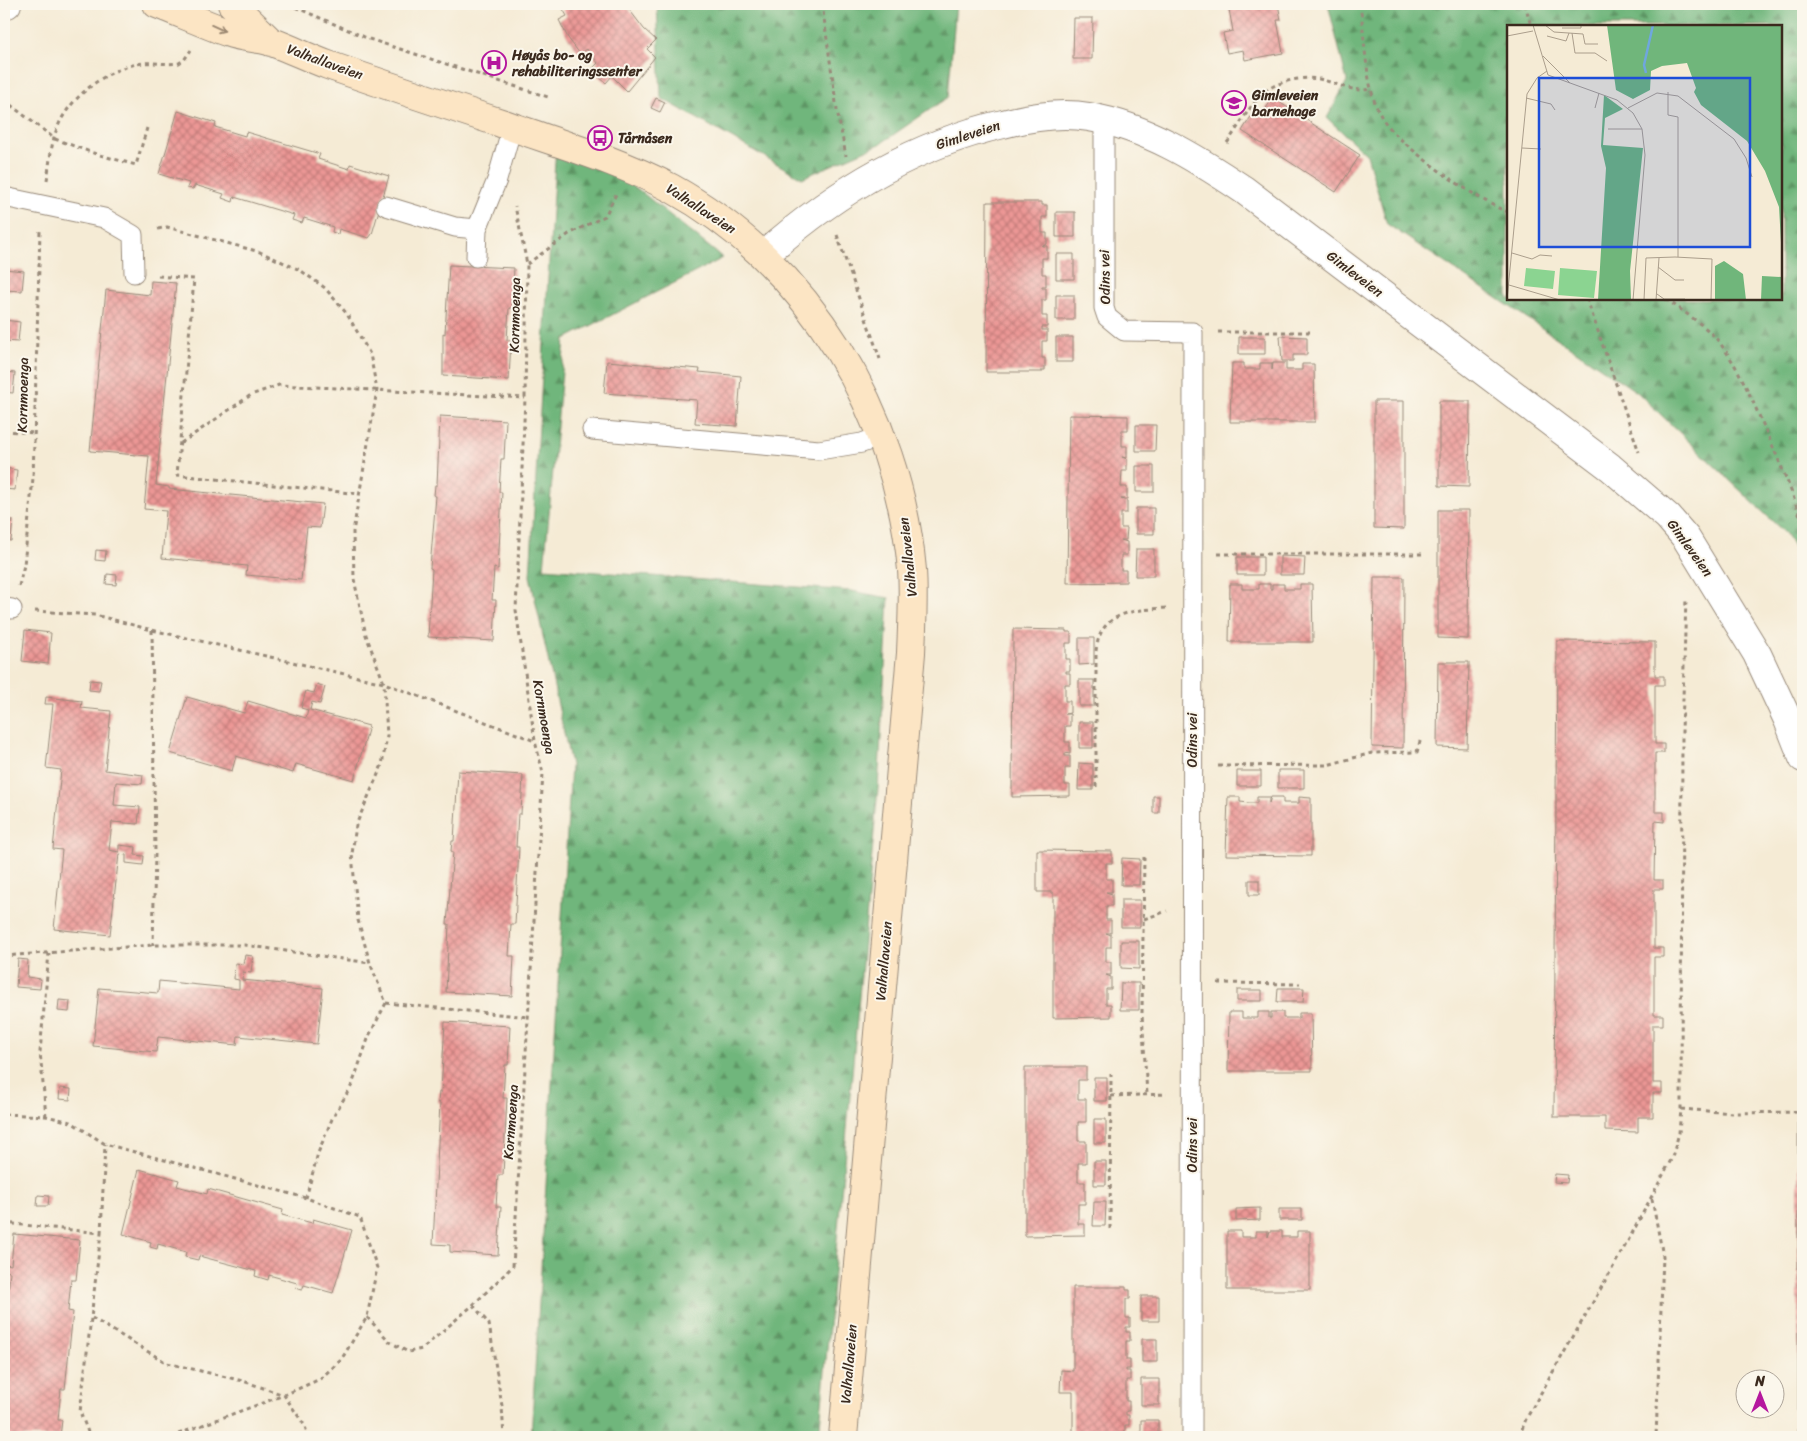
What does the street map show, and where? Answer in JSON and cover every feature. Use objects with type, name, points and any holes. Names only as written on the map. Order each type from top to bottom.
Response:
[{"type":"street","name":"Valhallaveien","points":[[157,4],[230,33],[271,42],[326,64],[627,168],[669,187],[734,229],[764,255],[804,300],[825,328],[855,380],[881,436],[895,482],[908,538],[912,570],[912,644],[843,1437]]},
{"type":"street","name":"Valhallaveien","points":[[232,4],[271,42]]},
{"type":"street","name":"Gimleveien","points":[[764,255],[805,220],[892,165],[919,152],[994,126],[1046,116],[1073,115],[1104,120],[1166,142],[1210,167],[1302,234],[1634,486],[1668,517],[1686,538],[1701,561],[1757,654],[1788,720],[1803,758]]},
{"type":"lane","name":"Odins vei","points":[[1104,120],[1104,308],[1107,317],[1124,331],[1193,332],[1192,1437]]},
{"type":"lane","points":[[476,257],[477,229],[497,180],[512,127]]},
{"type":"lane","points":[[4,197],[104,218],[133,235],[134,274]]},
{"type":"lane","points":[[386,206],[455,227],[477,229]]},
{"type":"lane","points":[[592,430],[819,450],[862,443],[881,436]]},
{"type":"path","points":[[288,4],[369,39],[548,98]]},
{"type":"path","points":[[822,4],[841,138],[857,187]]},
{"type":"path","points":[[1360,4],[1371,89],[1381,116],[1393,131],[1455,181],[1507,211]]},
{"type":"path","points":[[1525,4],[1531,25]]},
{"type":"path","name":"Kornmoenga","points":[[4,672],[8,608],[24,565],[33,478],[41,206],[58,125],[77,99],[98,81],[113,72],[137,65],[179,63],[188,55],[194,43]]},
{"type":"path","points":[[1210,167],[1260,95],[1267,90],[1289,81],[1305,78],[1319,79],[1356,90],[1371,89]]},
{"type":"path","points":[[4,100],[55,140],[136,165],[147,128]]},
{"type":"path","points":[[650,142],[653,135]]},
{"type":"path","name":"Kornmoenga","points":[[473,1305],[513,1266],[530,1016],[543,773],[535,741],[516,610],[527,264],[513,196],[497,180]]},
{"type":"path","points":[[527,264],[569,234],[605,216],[618,189]]},
{"type":"path","points":[[133,235],[167,227],[260,252],[300,270],[325,288],[347,314],[370,354],[377,390],[353,532],[354,579],[366,635],[384,683],[387,736],[382,765],[356,825],[352,854],[358,920],[370,963],[386,1003],[369,1036],[352,1085],[332,1119],[318,1153],[306,1198]]},
{"type":"path","points":[[835,229],[882,367]]},
{"type":"path","points":[[134,274],[194,279],[177,475],[360,494]]},
{"type":"path","points":[[1587,300],[1640,455]]},
{"type":"path","points":[[1667,300],[1700,323],[1714,336],[1730,357],[1746,385],[1792,490],[1803,525]]},
{"type":"path","points":[[1193,332],[1312,332]]},
{"type":"path","points":[[180,443],[251,395],[279,385],[524,398]]},
{"type":"path","points":[[4,431],[34,433]]},
{"type":"path","points":[[1192,554],[1422,554]]},
{"type":"path","points":[[1519,1437],[1526,1418],[1652,1198],[1672,1158],[1679,1133],[1681,1108],[1682,752],[1686,593],[1701,561]]},
{"type":"path","points":[[8,608],[95,615],[152,630],[384,683],[535,741]]},
{"type":"path","points":[[1096,787],[1096,651],[1100,633],[1112,619],[1128,613],[1166,608],[1192,608]]},
{"type":"path","points":[[152,630],[153,945]]},
{"type":"path","points":[[1192,766],[1327,765],[1372,753],[1417,752],[1421,738]]},
{"type":"path","points":[[1144,857],[1142,1014],[1147,1094]]},
{"type":"path","points":[[1144,919],[1155,916]]},
{"type":"path","points":[[4,956],[153,945],[244,945],[370,963]]},
{"type":"path","points":[[46,1116],[40,1052],[50,952]]},
{"type":"path","points":[[1192,984],[1300,984]]},
{"type":"path","points":[[386,1003],[530,1016]]},
{"type":"path","points":[[1110,1229],[1111,1074]]},
{"type":"path","points":[[1111,1096],[1192,1093]]},
{"type":"path","points":[[1681,1108],[1733,1113],[1803,1112]]},
{"type":"path","points":[[4,1114],[46,1116],[71,1122],[105,1144],[306,1198],[360,1217],[377,1268],[367,1317],[341,1360],[320,1379],[284,1395],[170,1437]]},
{"type":"path","points":[[90,1437],[80,1412],[92,1318],[100,1232],[105,1144]]},
{"type":"path","points":[[1652,1198],[1662,1256],[1656,1437]]},
{"type":"path","points":[[4,1222],[100,1232]]},
{"type":"path","points":[[367,1317],[390,1342],[408,1352],[422,1349],[473,1305],[489,1324],[502,1406],[504,1437]]},
{"type":"path","points":[[92,1318],[167,1363],[243,1381],[284,1395],[305,1426],[308,1437]]},
{"type":"green space","points":[[657,4],[956,4],[948,97],[880,144],[802,178],[661,98]]},
{"type":"green space","points":[[1328,4],[1803,4],[1803,564],[1786,534],[1637,392],[1387,224],[1367,155],[1327,118],[1347,81]]},
{"type":"green space","points":[[556,145],[639,190],[723,258],[565,339],[544,568],[852,591],[889,598],[878,788],[819,1437],[531,1437],[571,765],[530,576]]},
{"type":"building","points":[[560,4],[625,4],[644,29],[656,40],[647,49],[655,57],[627,91],[612,76],[606,83],[591,70],[598,63],[587,49],[580,54],[568,38],[559,20],[567,16]]},
{"type":"building","points":[[1228,4],[1278,4],[1281,20],[1277,20],[1283,53],[1245,60],[1243,50],[1227,53],[1223,33],[1233,31]]},
{"type":"building","points":[[1074,18],[1093,18],[1092,59],[1073,59]]},
{"type":"building","points":[[656,98],[665,102],[660,112],[651,108]]},
{"type":"building","points":[[1273,98],[1360,155],[1336,192],[1242,131],[1255,110],[1262,114]]},
{"type":"building","points":[[178,111],[216,123],[215,127],[245,136],[246,132],[320,154],[318,159],[349,169],[350,164],[389,176],[372,234],[369,238],[339,229],[338,234],[332,232],[333,227],[304,218],[302,223],[292,220],[294,215],[234,197],[233,202],[222,198],[224,194],[195,185],[193,189],[187,188],[189,183],[159,174]]},
{"type":"building","points":[[987,202],[1042,202],[1042,205],[1047,205],[1047,217],[1042,217],[1042,233],[1047,233],[1047,244],[1042,246],[1047,246],[1047,258],[1042,258],[1042,274],[1046,274],[1046,286],[1042,286],[1042,288],[1046,288],[1046,300],[1042,300],[1042,316],[1047,316],[1047,327],[1042,327],[1042,330],[1047,330],[1047,341],[1042,341],[1042,358],[1045,358],[1045,370],[1042,370],[1042,372],[986,372]]},
{"type":"building","points":[[1056,212],[1075,212],[1075,237],[1056,237]]},
{"type":"building","points":[[1056,254],[1074,254],[1074,279],[1056,279]]},
{"type":"building","points":[[449,265],[514,268],[512,308],[509,308],[507,340],[511,340],[509,380],[443,376],[443,333],[445,334]]},
{"type":"building","points":[[4,269],[24,271],[22,291],[4,290]]},
{"type":"building","points":[[151,281],[176,283],[156,485],[169,487],[169,489],[323,504],[320,528],[307,527],[301,580],[246,575],[247,566],[162,558],[166,511],[144,509],[149,456],[90,451],[106,290],[150,295]]},
{"type":"building","points":[[1056,295],[1074,295],[1074,320],[1056,320]]},
{"type":"building","points":[[4,320],[20,322],[18,342],[4,341]]},
{"type":"building","points":[[1280,336],[1307,337],[1307,355],[1293,355],[1293,361],[1282,361]]},
{"type":"building","points":[[1056,337],[1073,337],[1073,362],[1056,362]]},
{"type":"building","points":[[1239,337],[1265,337],[1265,354],[1239,354]]},
{"type":"building","points":[[607,361],[700,369],[699,372],[741,376],[737,426],[695,423],[697,400],[604,393]]},
{"type":"building","points":[[1232,363],[1244,363],[1244,369],[1260,369],[1260,363],[1272,363],[1272,370],[1273,363],[1286,363],[1286,370],[1302,370],[1302,364],[1314,364],[1315,422],[1230,422]]},
{"type":"building","points":[[4,372],[15,373],[13,393],[4,392]]},
{"type":"building","points":[[1374,401],[1404,401],[1404,529],[1374,528]]},
{"type":"building","points":[[1439,401],[1470,401],[1469,487],[1439,486]]},
{"type":"building","points":[[1069,415],[1128,416],[1128,430],[1122,430],[1122,446],[1127,446],[1127,458],[1122,457],[1127,459],[1127,471],[1122,471],[1121,487],[1127,487],[1127,499],[1121,499],[1127,501],[1127,513],[1121,513],[1121,528],[1127,528],[1126,540],[1121,540],[1127,542],[1127,555],[1121,555],[1121,570],[1126,570],[1126,582],[1067,583]]},
{"type":"building","points":[[440,416],[506,420],[504,459],[501,459],[499,492],[502,492],[498,569],[494,568],[492,600],[496,600],[494,641],[428,637],[432,569],[430,568],[436,496],[434,496],[435,485],[437,485]]},
{"type":"building","points":[[1136,425],[1156,425],[1155,451],[1136,451]]},
{"type":"building","points":[[1136,466],[1154,466],[1154,492],[1136,492]]},
{"type":"building","points":[[4,468],[17,470],[15,490],[4,489]]},
{"type":"building","points":[[1136,508],[1154,508],[1154,534],[1136,534]]},
{"type":"building","points":[[1438,510],[1469,510],[1468,639],[1438,638]]},
{"type":"building","points":[[4,519],[13,520],[11,541],[4,540]]},
{"type":"building","points":[[1136,549],[1154,549],[1154,576],[1135,576]]},
{"type":"building","points":[[96,550],[106,551],[105,561],[95,560]]},
{"type":"building","points":[[1280,556],[1305,557],[1304,575],[1280,575]]},
{"type":"building","points":[[1237,557],[1263,557],[1263,575],[1237,575]]},
{"type":"building","points":[[107,574],[117,575],[116,585],[106,584]]},
{"type":"building","points":[[1374,577],[1404,577],[1403,748],[1372,747]]},
{"type":"building","points":[[1230,584],[1242,584],[1242,589],[1259,589],[1259,584],[1270,584],[1270,589],[1272,589],[1272,584],[1284,584],[1284,589],[1300,589],[1300,584],[1312,584],[1313,642],[1229,642]]},
{"type":"building","points":[[1013,629],[1066,630],[1066,632],[1071,632],[1071,643],[1066,643],[1066,659],[1070,659],[1070,671],[1066,671],[1066,673],[1070,673],[1070,684],[1065,684],[1065,701],[1070,701],[1070,713],[1065,714],[1070,714],[1070,726],[1065,726],[1065,742],[1070,742],[1070,754],[1065,753],[1065,756],[1070,756],[1070,768],[1065,768],[1065,785],[1070,785],[1070,796],[1012,797]]},
{"type":"building","points":[[25,630],[51,633],[48,664],[22,661]]},
{"type":"building","points":[[1079,638],[1094,638],[1094,664],[1079,665]]},
{"type":"building","points":[[1557,641],[1655,642],[1655,676],[1664,676],[1664,685],[1655,685],[1655,744],[1664,744],[1664,753],[1655,753],[1655,812],[1664,812],[1664,822],[1655,821],[1654,880],[1663,880],[1663,889],[1654,889],[1654,948],[1663,948],[1663,957],[1654,957],[1654,1015],[1663,1015],[1663,1025],[1653,1025],[1653,1083],[1662,1083],[1662,1093],[1653,1093],[1653,1117],[1638,1117],[1638,1132],[1605,1131],[1605,1117],[1554,1117]]},
{"type":"building","points":[[1438,662],[1469,662],[1467,748],[1437,747]]},
{"type":"building","points":[[90,680],[101,681],[99,691],[89,690]]},
{"type":"building","points":[[1079,680],[1094,680],[1094,706],[1079,706]]},
{"type":"building","points":[[317,684],[325,687],[320,704],[312,702],[310,710],[369,726],[354,780],[296,764],[293,773],[236,756],[232,771],[170,753],[187,697],[244,713],[248,701],[306,718],[308,710],[301,708],[306,691],[314,693]]},
{"type":"building","points":[[46,697],[82,701],[81,708],[111,711],[105,770],[143,775],[142,784],[116,782],[114,805],[140,807],[138,824],[112,822],[109,850],[119,852],[119,845],[136,847],[135,855],[144,856],[143,865],[126,863],[126,855],[119,854],[110,935],[54,929],[62,850],[53,849],[61,770],[46,768],[53,704],[45,704]]},
{"type":"building","points":[[1079,722],[1093,722],[1093,748],[1079,748]]},
{"type":"building","points":[[1079,763],[1093,764],[1093,790],[1078,790]]},
{"type":"building","points":[[1278,770],[1304,770],[1304,788],[1278,788]]},
{"type":"building","points":[[458,771],[523,775],[521,814],[518,814],[516,847],[519,847],[515,924],[511,924],[509,956],[514,956],[512,996],[446,992],[449,924],[447,924]]},
{"type":"building","points":[[1237,771],[1261,771],[1261,786],[1237,786]]},
{"type":"building","points":[[1153,796],[1159,796],[1159,813],[1153,813]]},
{"type":"building","points":[[1228,797],[1240,797],[1240,802],[1249,803],[1257,803],[1257,797],[1269,797],[1269,803],[1271,797],[1283,797],[1283,803],[1299,803],[1299,797],[1311,798],[1311,856],[1226,855]]},
{"type":"building","points":[[1037,850],[1112,851],[1112,863],[1106,863],[1106,879],[1112,879],[1112,892],[1106,892],[1112,894],[1112,906],[1106,906],[1106,920],[1111,920],[1111,933],[1106,933],[1111,935],[1111,947],[1106,947],[1106,962],[1111,962],[1111,975],[1106,975],[1111,977],[1111,989],[1106,989],[1106,1004],[1111,1004],[1111,1017],[1053,1018],[1053,892],[1037,892]]},
{"type":"building","points":[[1122,858],[1140,859],[1139,885],[1121,885]]},
{"type":"building","points":[[1249,880],[1259,880],[1259,895],[1249,895]]},
{"type":"building","points":[[1121,900],[1140,900],[1140,927],[1121,927]]},
{"type":"building","points":[[1121,941],[1139,941],[1139,969],[1121,968]]},
{"type":"building","points":[[245,955],[253,956],[251,973],[243,972],[242,980],[323,988],[317,1044],[238,1036],[237,1045],[158,1037],[156,1052],[93,1046],[99,988],[158,993],[159,981],[239,989],[239,980],[234,979],[235,963],[243,964]]},
{"type":"building","points":[[18,959],[28,960],[27,977],[41,979],[40,989],[16,987]]},
{"type":"building","points":[[1121,983],[1139,983],[1139,1010],[1120,1010]]},
{"type":"building","points":[[1278,988],[1304,988],[1303,1002],[1277,1002]]},
{"type":"building","points":[[1237,990],[1262,990],[1262,1001],[1237,1001]]},
{"type":"building","points":[[59,1000],[70,1001],[69,1012],[58,1011]]},
{"type":"building","points":[[1229,1012],[1242,1012],[1242,1018],[1258,1018],[1258,1012],[1269,1012],[1269,1018],[1271,1018],[1271,1012],[1283,1012],[1283,1018],[1299,1018],[1299,1013],[1311,1013],[1312,1071],[1228,1071]]},
{"type":"building","points":[[445,1022],[510,1026],[508,1065],[505,1065],[503,1098],[507,1098],[503,1175],[498,1175],[496,1207],[501,1207],[498,1255],[450,1252],[450,1245],[433,1244],[440,1103],[438,1102],[439,1092],[441,1092]]},
{"type":"building","points":[[1025,1067],[1086,1067],[1086,1080],[1078,1080],[1078,1099],[1086,1099],[1086,1122],[1078,1122],[1078,1141],[1086,1141],[1086,1163],[1078,1163],[1078,1182],[1085,1182],[1085,1204],[1078,1204],[1078,1224],[1085,1224],[1085,1235],[1025,1236]]},
{"type":"building","points":[[1094,1077],[1107,1077],[1107,1101],[1094,1101]]},
{"type":"building","points":[[60,1088],[71,1089],[70,1100],[59,1099]]},
{"type":"building","points":[[1094,1119],[1106,1119],[1106,1143],[1094,1143]]},
{"type":"building","points":[[1798,1120],[1803,1120],[1803,1437],[1798,1437]]},
{"type":"building","points":[[1094,1161],[1106,1161],[1106,1185],[1094,1185]]},
{"type":"building","points":[[139,1169],[179,1180],[177,1186],[207,1194],[208,1189],[283,1210],[282,1215],[312,1223],[313,1219],[352,1230],[333,1293],[304,1285],[302,1290],[296,1288],[297,1283],[269,1275],[268,1280],[255,1276],[256,1271],[199,1256],[198,1260],[185,1257],[186,1252],[158,1244],[157,1249],[150,1247],[151,1242],[123,1234]]},
{"type":"building","points":[[1555,1174],[1568,1175],[1567,1183],[1554,1182]]},
{"type":"building","points":[[38,1195],[49,1196],[48,1206],[37,1206]]},
{"type":"building","points":[[1094,1202],[1106,1202],[1105,1226],[1093,1226]]},
{"type":"building","points":[[1260,1208],[1260,1220],[1236,1221],[1236,1209]]},
{"type":"building","points":[[1279,1209],[1302,1209],[1302,1220],[1279,1220]]},
{"type":"building","points":[[1227,1231],[1241,1231],[1241,1237],[1256,1237],[1256,1231],[1268,1231],[1268,1237],[1270,1231],[1282,1231],[1282,1237],[1297,1237],[1297,1231],[1310,1231],[1310,1290],[1227,1290]]},
{"type":"building","points":[[14,1234],[80,1240],[76,1280],[71,1280],[68,1311],[73,1312],[65,1389],[61,1389],[58,1420],[62,1420],[60,1437],[4,1437],[6,1314],[4,1314],[4,1300],[7,1301],[10,1272],[5,1271],[6,1264],[11,1265]]},
{"type":"building","points":[[1073,1287],[1126,1287],[1126,1290],[1130,1290],[1130,1299],[1126,1299],[1126,1318],[1130,1318],[1130,1327],[1126,1327],[1126,1332],[1130,1332],[1130,1341],[1126,1341],[1126,1360],[1130,1360],[1130,1369],[1126,1369],[1126,1371],[1130,1371],[1130,1380],[1126,1380],[1126,1401],[1129,1401],[1129,1411],[1126,1411],[1126,1415],[1129,1415],[1129,1425],[1125,1425],[1125,1437],[1073,1437],[1073,1392],[1060,1392],[1061,1370],[1073,1371]]},
{"type":"building","points":[[1141,1296],[1159,1296],[1159,1321],[1141,1321]]},
{"type":"building","points":[[1142,1339],[1157,1339],[1157,1362],[1142,1362]]},
{"type":"building","points":[[1141,1379],[1159,1379],[1159,1405],[1141,1405]]},
{"type":"building","points":[[1141,1420],[1158,1420],[1158,1437],[1141,1437]]},
{"type":"place","name":"Høyås bo- og rehabiliteringssenter","points":[[494,63]]},
{"type":"place","name":"Gimleveien barnehage","points":[[1234,103]]},
{"type":"place","name":"Tårnåsen","points":[[600,138]]}]
